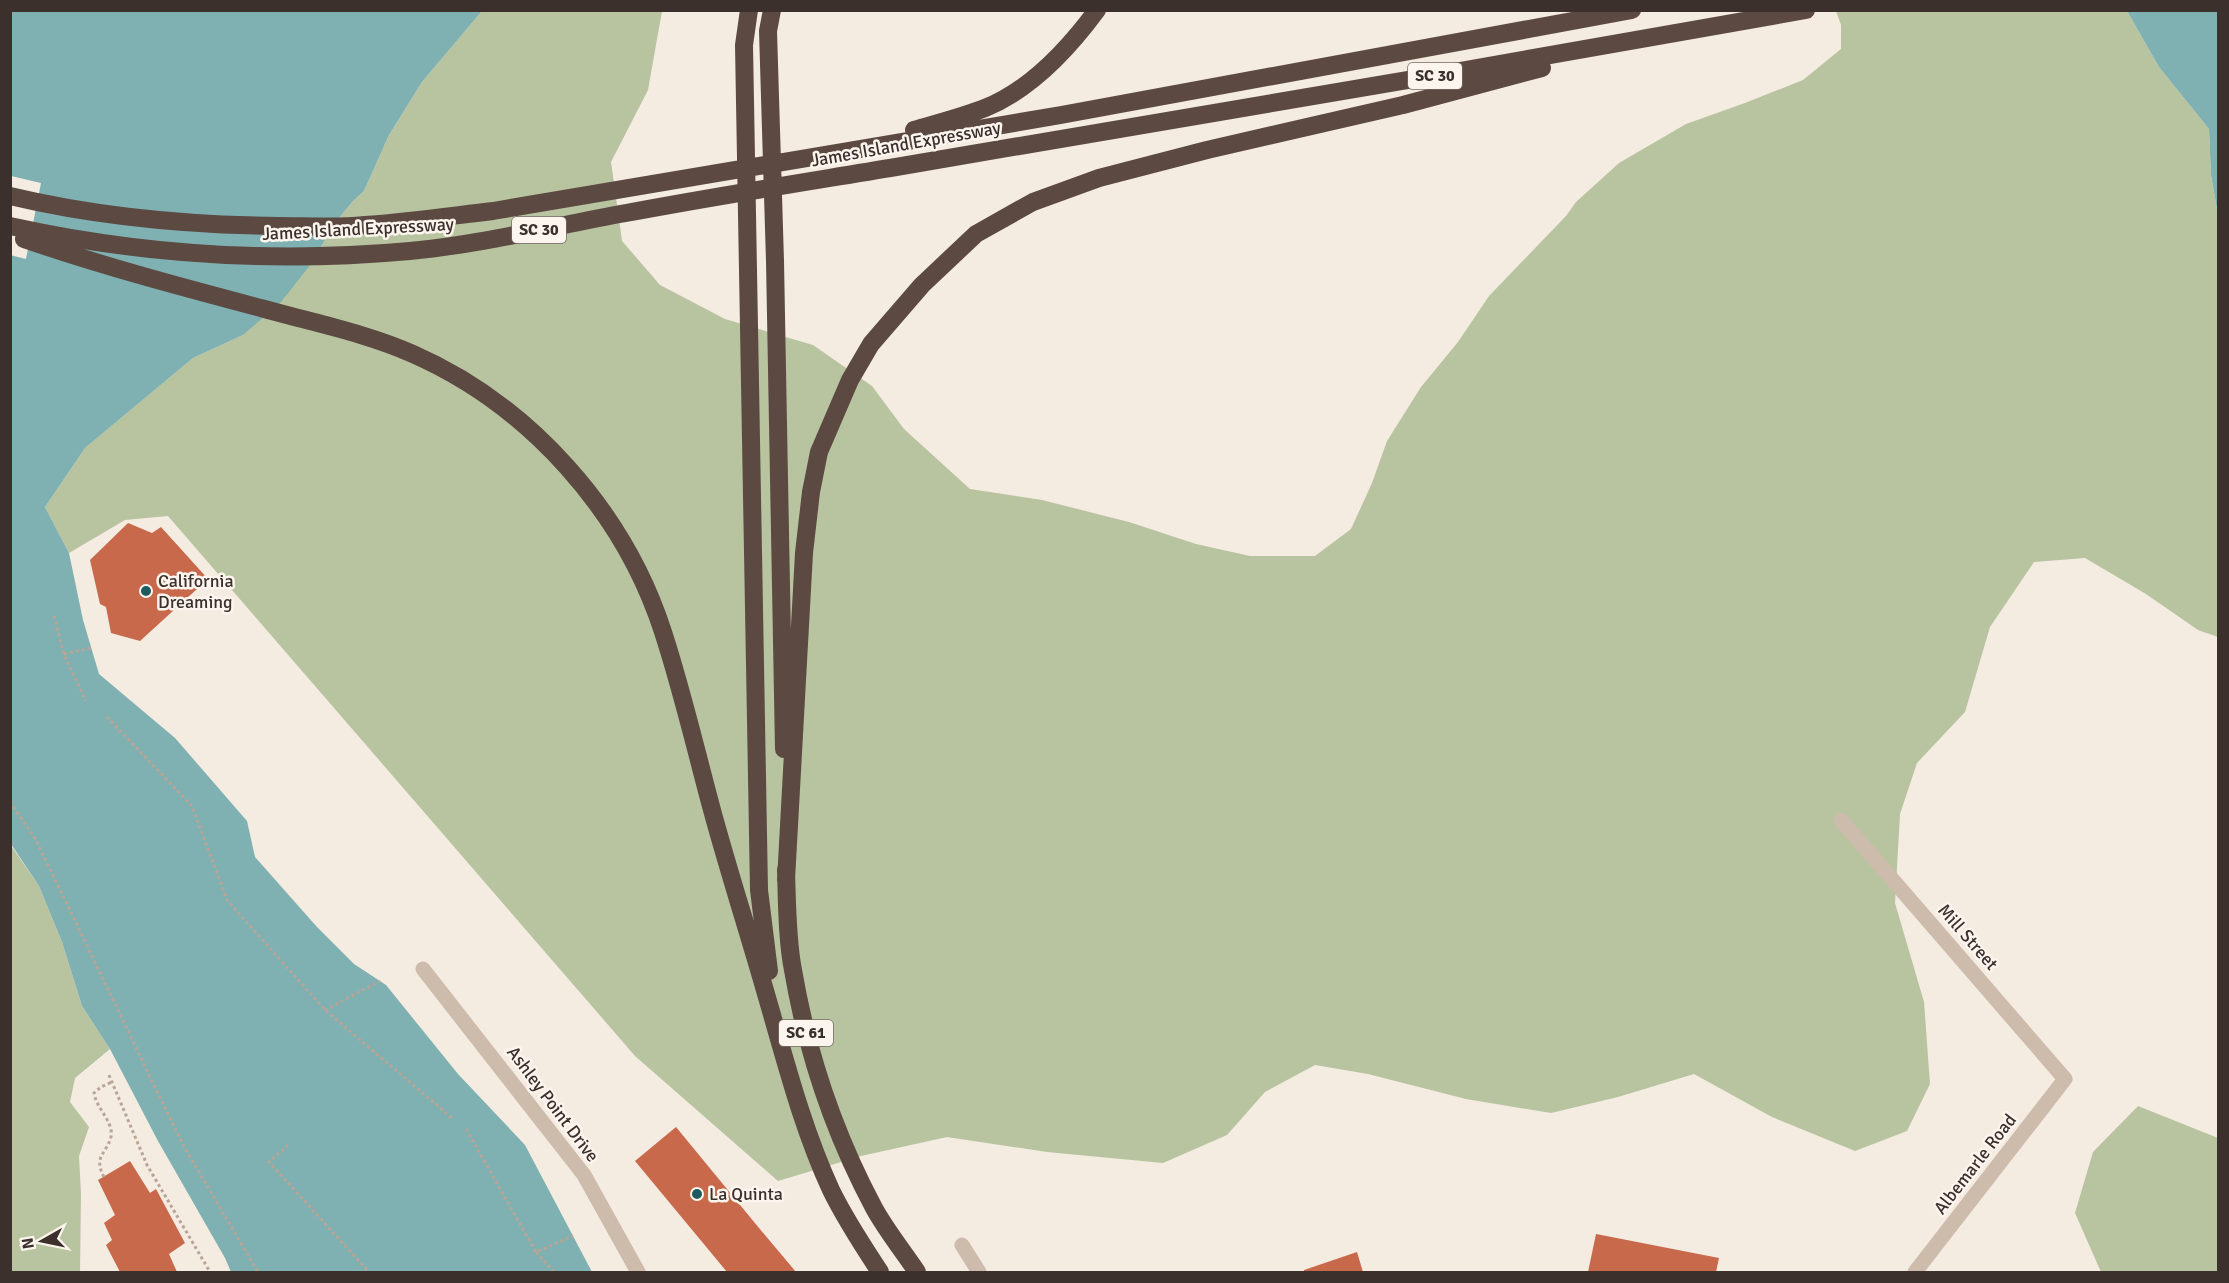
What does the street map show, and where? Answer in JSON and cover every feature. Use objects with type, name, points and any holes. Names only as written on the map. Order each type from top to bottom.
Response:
[{"type":"highway","points":[[749,10],[744,45],[759,890],[766,956],[786,1063]]},
{"type":"highway","points":[[772,10],[768,31],[775,261],[786,880]]},
{"type":"highway","points":[[841,153],[987,107],[1029,81],[1053,62],[1097,10]]},
{"type":"highway","name":"James Island Expressway","points":[[10,196],[48,205],[171,222],[364,226],[493,211],[841,153],[1632,10]]},
{"type":"highway","name":"James Island Expressway","points":[[10,226],[56,236],[154,250],[249,256],[310,256],[409,251],[471,243],[627,212],[1806,10]]},
{"type":"highway","points":[[786,880],[804,553],[811,492],[819,452],[850,380],[871,344],[922,285],[976,234],[1033,202],[1099,178],[1206,150],[1403,105],[1641,40]]},
{"type":"highway","points":[[10,235],[63,252],[372,338],[414,354],[482,393],[521,422],[585,488],[613,525],[640,575],[663,630],[725,858],[786,1063]]},
{"type":"highway","name":"SC 61","points":[[786,880],[792,968],[808,1042],[841,1134],[875,1210],[917,1272]]},
{"type":"highway","name":"SC 61","points":[[786,1063],[803,1122],[831,1190],[880,1272]]},
{"type":"street","name":"Mill Street","points":[[1841,820],[2065,1079]]},
{"type":"street","name":"Ashley Point Drive","points":[[423,969],[584,1175],[638,1272]]},
{"type":"street","name":"Albemarle Road","points":[[1914,1272],[2065,1079]]},
{"type":"street","points":[[962,1245],[979,1272]]},
{"type":"path","points":[[54,616],[64,654],[86,701]]},
{"type":"path","points":[[64,654],[91,648]]},
{"type":"path","points":[[107,717],[192,806],[227,900],[325,1010],[452,1118]]},
{"type":"path","points":[[10,802],[36,840],[182,1143],[258,1272]]},
{"type":"path","points":[[325,1010],[380,981]]},
{"type":"path","points":[[109,1074],[147,1165],[210,1272]]},
{"type":"path","points":[[104,1177],[99,1167],[100,1157],[111,1137],[110,1126],[94,1093],[101,1086],[112,1082]]},
{"type":"path","points":[[466,1129],[536,1252],[554,1272]]},
{"type":"path","points":[[288,1145],[268,1162],[369,1272]]},
{"type":"path","points":[[536,1252],[573,1236]]},
{"type":"green space","points":[[482,11],[662,11],[648,90],[611,162],[622,241],[660,285],[725,319],[813,345],[872,386],[904,429],[970,489],[1042,500],[1129,522],[1196,544],[1250,556],[1315,556],[1351,529],[1372,483],[1387,441],[1421,387],[1458,342],[1489,296],[1566,216],[1576,202],[1619,163],[1686,124],[1803,80],[1841,49],[1841,25],[1836,11],[2127,11],[2159,67],[2209,129],[2211,175],[2218,215],[2218,637],[2198,630],[2146,594],[2085,558],[2034,562],[1990,627],[1965,712],[1917,763],[1900,814],[1895,903],[1924,1002],[1930,1084],[1907,1131],[1855,1151],[1772,1117],[1694,1074],[1618,1097],[1551,1113],[1466,1099],[1368,1074],[1315,1065],[1265,1092],[1227,1135],[1163,1163],[1047,1152],[947,1137],[861,1156],[778,1181],[635,1056],[168,516],[125,520],[69,553],[45,507],[85,448],[193,358],[243,335],[311,264],[335,223],[364,191],[389,135],[422,82]]},
{"type":"green space","points":[[10,844],[39,886],[62,942],[82,1006],[110,1049],[75,1078],[70,1102],[89,1127],[79,1156],[80,1272],[11,1272]]},
{"type":"green space","points":[[2138,1106],[2218,1138],[2218,1272],[2101,1272],[2075,1213],[2093,1152]]},
{"type":"water","points":[[11,11],[482,11],[422,82],[389,135],[364,191],[335,223],[311,264],[281,302],[243,335],[193,358],[85,448],[45,507],[69,553],[83,620],[99,674],[175,738],[247,821],[255,857],[317,927],[354,964],[386,985],[458,1074],[525,1145],[592,1272],[231,1272],[110,1049],[82,1006],[62,942],[39,886],[11,844]]},
{"type":"water","points":[[2127,11],[2218,11],[2218,215],[2211,175],[2209,129],[2159,67]]},
{"type":"pier","points":[[11,176],[41,183],[26,259],[10,255]]},
{"type":"building","name":"California Dreaming","points":[[128,523],[152,533],[161,527],[208,579],[140,641],[111,633],[106,607],[100,604],[90,560]]},
{"type":"building","name":"La Quinta","points":[[676,1127],[796,1272],[727,1272],[635,1161]]},
{"type":"building","points":[[130,1161],[150,1193],[156,1189],[185,1243],[169,1254],[177,1272],[120,1272],[106,1245],[112,1240],[104,1223],[115,1215],[98,1180]]},
{"type":"building","points":[[1596,1234],[1719,1258],[1716,1272],[1588,1272]]},
{"type":"building","points":[[1357,1252],[1363,1272],[1304,1272],[1304,1270]]},
{"type":"place","name":"California Dreaming","points":[[146,591]]},
{"type":"place","name":"La Quinta","points":[[697,1194]]}]
